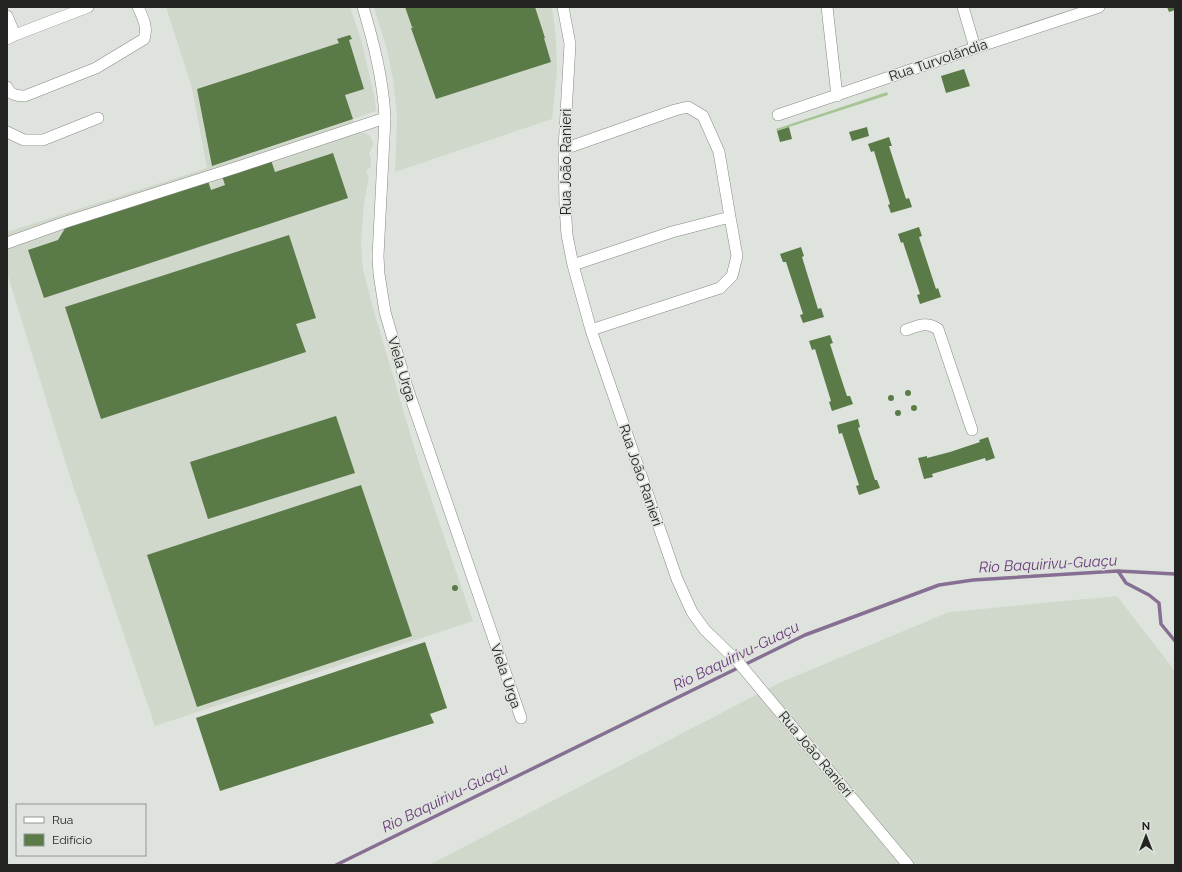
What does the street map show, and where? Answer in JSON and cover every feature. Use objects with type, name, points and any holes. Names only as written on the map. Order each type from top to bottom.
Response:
[{"type":"street","points":[[7,16],[11,37],[88,7]]},
{"type":"street","points":[[7,87],[9,92],[15,96],[25,96],[96,68],[144,39],[146,33],[145,24],[138,7]]},
{"type":"street","name":"Viela Urga","points":[[362,7],[377,56],[384,101],[385,118],[378,256],[379,274],[385,312],[407,387],[520,718]]},
{"type":"street","name":"Rua João Ranieri","points":[[563,7],[570,44],[564,149],[567,235],[573,265],[591,330],[677,579],[692,612],[705,630],[754,681],[908,865]]},
{"type":"street","points":[[827,7],[837,96]]},
{"type":"street","points":[[963,7],[975,48]]},
{"type":"street","name":"Rua Turvolândia","points":[[778,115],[1099,7]]},
{"type":"street","points":[[564,149],[675,110],[688,107],[703,116],[719,152],[737,256],[732,276],[720,288],[591,330]]},
{"type":"street","points":[[7,132],[24,140],[44,140],[98,118]]},
{"type":"street","points":[[7,243],[66,222],[385,118]]},
{"type":"street","points":[[573,265],[672,232],[730,217]]},
{"type":"street","points":[[906,330],[931,324],[938,329],[972,430]]},
{"type":"shaded area","points":[[166,7],[350,7],[361,39],[374,95],[376,111],[353,119],[358,133],[365,133],[369,135],[373,141],[369,154],[371,158],[371,166],[366,172],[369,177],[364,204],[361,242],[363,269],[418,460],[473,621],[155,726],[71,480],[7,273],[7,232],[207,168],[192,88]]},
{"type":"shaded area","points":[[374,7],[552,7],[556,38],[557,72],[552,119],[395,172],[397,116],[393,79],[387,50]]},
{"type":"shaded area","points":[[1117,596],[1175,671],[1175,865],[429,865],[779,683],[949,612]]},
{"type":"green space","points":[[887,92],[888,95],[777,131],[776,129]]},
{"type":"building","points":[[405,7],[535,7],[551,62],[436,99],[411,28],[414,27],[412,27]]},
{"type":"building","points":[[1167,7],[1175,7],[1175,10],[1169,12]]},
{"type":"building","points":[[350,35],[352,39],[349,40],[364,89],[345,95],[353,119],[212,166],[197,89],[339,43],[337,39]]},
{"type":"building","points":[[964,69],[970,86],[946,93],[941,76]]},
{"type":"building","points":[[789,127],[792,139],[780,142],[777,131]]},
{"type":"building","points":[[867,127],[869,136],[852,141],[849,132]]},
{"type":"building","points":[[889,137],[892,146],[889,146],[906,199],[909,198],[912,207],[891,213],[888,205],[890,204],[874,151],[871,152],[868,144]]},
{"type":"building","points":[[333,153],[348,198],[44,298],[28,250],[58,240],[67,225],[208,181],[211,190],[225,185],[222,176],[271,160],[275,172]]},
{"type":"building","points":[[919,227],[922,236],[919,237],[936,289],[938,288],[941,297],[920,304],[917,295],[920,294],[903,242],[901,243],[898,234]]},
{"type":"building","points":[[289,235],[316,318],[296,324],[306,352],[101,419],[65,307]]},
{"type":"building","points":[[801,247],[804,256],[802,257],[818,309],[821,308],[824,317],[803,323],[800,315],[803,314],[786,262],[783,262],[780,254]]},
{"type":"building","points":[[830,335],[833,343],[830,344],[847,396],[850,396],[853,404],[832,411],[829,402],[831,401],[815,349],[812,350],[809,341]]},
{"type":"building","points":[[908,390],[911,393],[908,396],[905,393]]},
{"type":"building","points":[[891,395],[894,398],[891,401],[888,398]]},
{"type":"building","points":[[914,405],[917,408],[914,411],[911,408]]},
{"type":"building","points":[[898,410],[901,413],[898,416],[895,413]]},
{"type":"building","points":[[336,416],[355,473],[208,519],[190,462]]},
{"type":"building","points":[[858,419],[860,427],[858,428],[875,480],[877,480],[880,488],[859,495],[856,486],[859,485],[842,433],[839,434],[837,425]]},
{"type":"building","points":[[988,437],[995,458],[986,461],[985,458],[932,474],[933,477],[924,479],[918,458],[927,456],[927,458],[950,452],[980,442],[979,440]]},
{"type":"building","points":[[361,485],[412,636],[197,707],[147,555]]},
{"type":"building","points":[[455,585],[458,588],[455,591],[452,588]]},
{"type":"building","points":[[425,642],[447,708],[430,714],[434,723],[220,791],[196,718]]},
{"type":"waterway","points":[[1118,571],[1126,583],[1149,595],[1159,603],[1161,624],[1175,641]]},
{"type":"waterway","name":"Rio Baquirivu-Guaçu","points":[[336,865],[805,635],[939,585],[973,580],[1118,571],[1175,574]]}]
